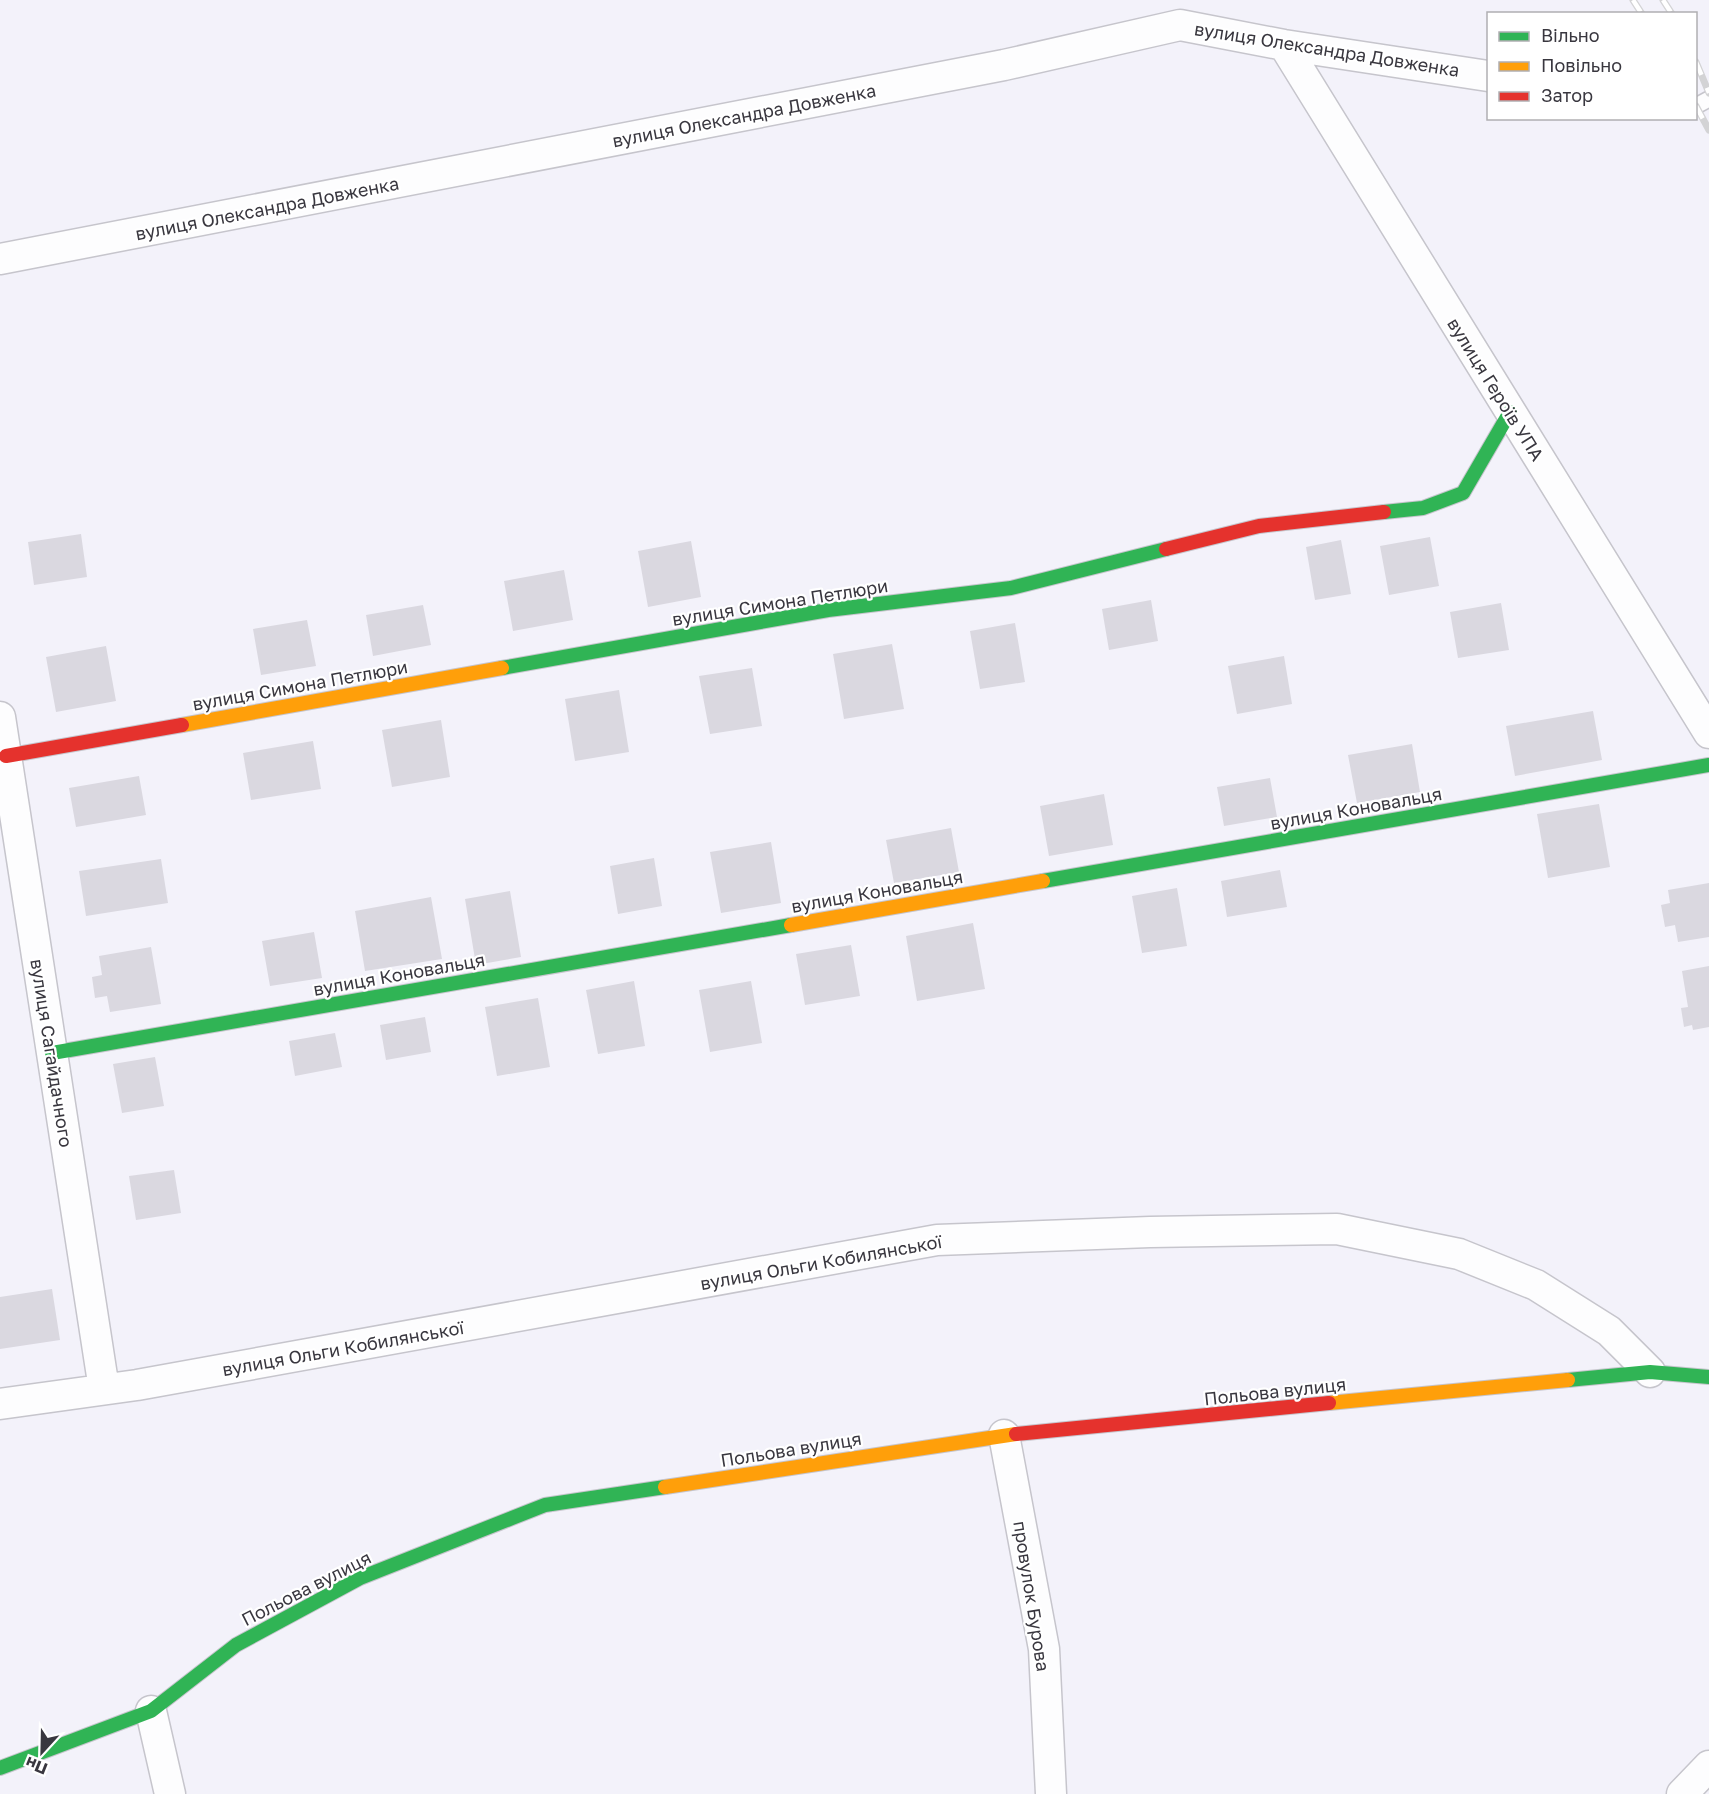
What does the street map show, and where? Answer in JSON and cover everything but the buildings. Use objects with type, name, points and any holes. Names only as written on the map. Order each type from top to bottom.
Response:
[{"type":"street","name":"вулиця Олександра Довженка","points":[[0,259],[992,68],[1180,26],[1284,45],[1487,76]]},
{"type":"street","name":"вулиця Героїв УПА","points":[[1284,45],[1709,732]]},
{"type":"street","name":"вулиця Симона Петлюри","points":[[6,756],[828,610],[1011,588],[1259,526],[1423,507],[1463,493],[1510,412]]},
{"type":"street","name":"вулиця Сагайдачного","points":[[0,717],[104,1389]]},
{"type":"street","name":"вулиця Коновальця","points":[[52,1053],[1709,765]]},
{"type":"street","name":"вулиця Ольги Кобилянської","points":[[0,1404],[172,1379],[937,1240],[1150,1232],[1337,1229],[1459,1254],[1536,1285],[1609,1331],[1650,1372]]},
{"type":"street","name":"Польова вулиця","points":[[0,1768],[151,1711],[236,1645],[360,1578],[545,1505],[1004,1435],[1650,1372],[1709,1377]]},
{"type":"street","name":"провулок Бурова","points":[[1004,1435],[1044,1649],[1051,1794]]},
{"type":"street","points":[[151,1711],[170,1794]]},
{"type":"street","points":[[1682,1794],[1709,1766]]},
{"type":"railway","points":[[1633,0],[1641,12]]},
{"type":"railway","points":[[1663,0],[1671,12]]},
{"type":"railway","points":[[1697,64],[1709,93]]},
{"type":"railway","points":[[1697,108],[1709,130]]},
{"type":"traffic: fast","points":[[1384,512],[1423,508],[1463,493],[1510,412]]},
{"type":"traffic: fast","points":[[502,668],[828,610],[1011,588],[1166,549]]},
{"type":"traffic: fast","points":[[1043,881],[1709,765]]},
{"type":"traffic: fast","points":[[52,1053],[791,925]]},
{"type":"traffic: fast","points":[[1568,1380],[1650,1372],[1709,1377]]},
{"type":"traffic: fast","points":[[0,1768],[151,1711],[236,1645],[360,1578],[545,1505],[665,1487]]},
{"type":"traffic: slow","points":[[182,725],[502,668]]},
{"type":"traffic: slow","points":[[791,925],[1043,881]]},
{"type":"traffic: slow","points":[[1329,1403],[1568,1380]]},
{"type":"traffic: slow","points":[[665,1487],[1016,1434]]},
{"type":"traffic: jam","points":[[1166,549],[1259,526],[1384,512]]},
{"type":"traffic: jam","points":[[6,756],[182,725]]},
{"type":"traffic: jam","points":[[1016,1434],[1329,1403]]}]
